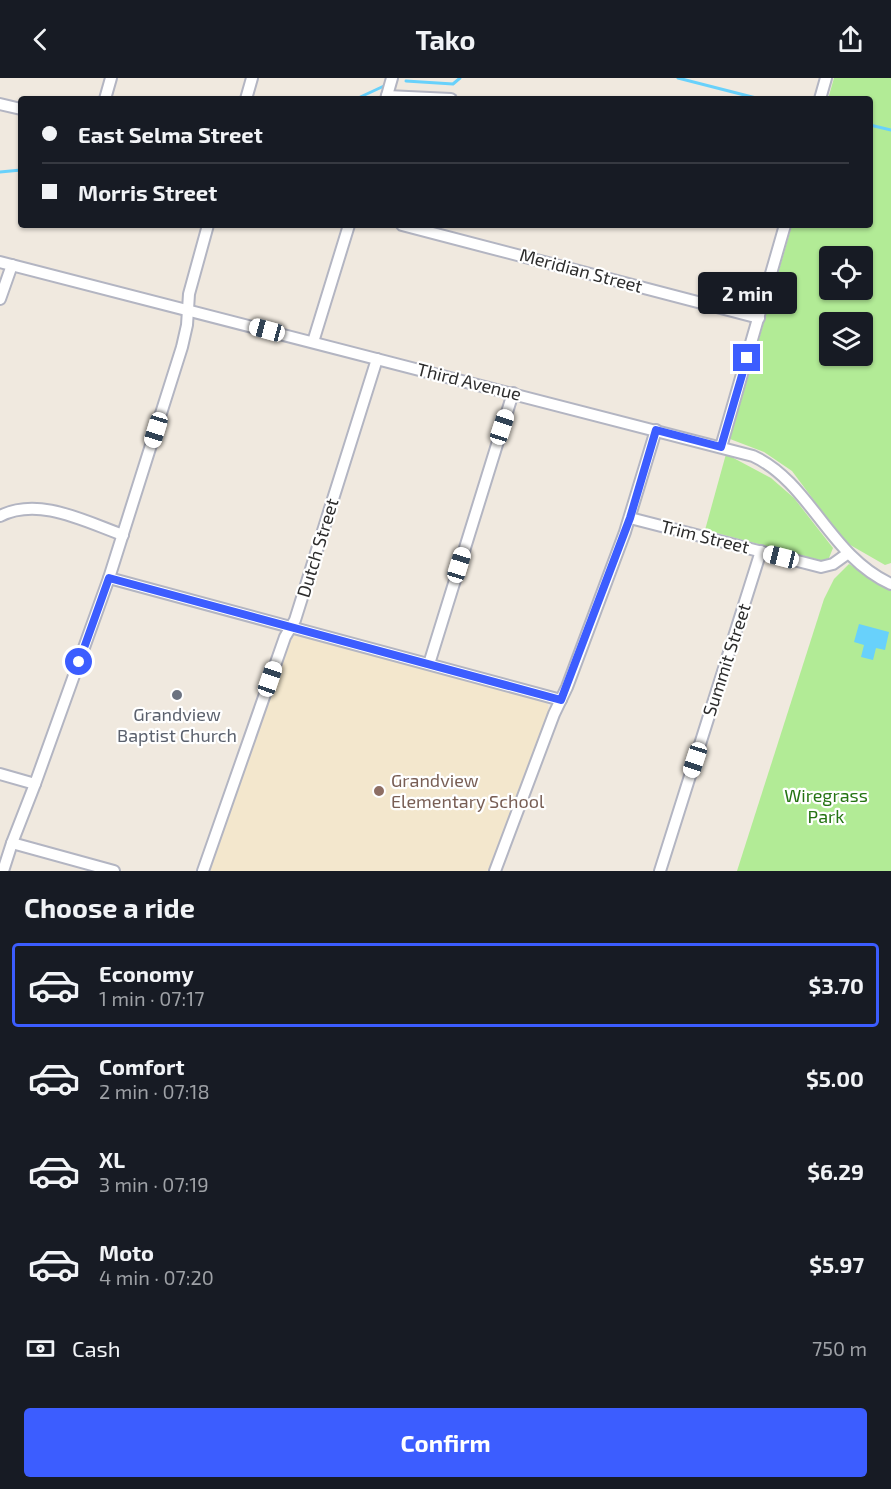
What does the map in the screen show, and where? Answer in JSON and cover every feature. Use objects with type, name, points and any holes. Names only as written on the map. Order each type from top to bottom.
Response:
[{"type":"street","points":[[106,96],[111,78]]},
{"type":"street","points":[[247,96],[252,78]]},
{"type":"street","points":[[386,96],[392,78]]},
{"type":"street","points":[[821,96],[826,78]]},
{"type":"street","points":[[0,104],[18,108]]},
{"type":"street","points":[[3,871],[123,535],[182,346],[194,273],[207,228]]},
{"type":"street","points":[[313,342],[348,228]]},
{"type":"street","name":"Meridian Street","points":[[414,228],[759,318]]},
{"type":"street","points":[[721,447],[784,228]]},
{"type":"street","name":"Third Avenue","points":[[0,261],[753,456],[773,467],[793,487],[847,554],[873,574],[891,584]]},
{"type":"street","points":[[0,299],[12,265]]},
{"type":"street","name":"Dutch Street","points":[[203,871],[285,637],[295,620],[377,359]]},
{"type":"street","points":[[429,664],[513,393]]},
{"type":"street","points":[[495,871],[630,518],[656,430]]},
{"type":"street","points":[[0,516],[31,509],[50,510],[123,535]]},
{"type":"street","name":"Trim Street","points":[[630,518],[821,567],[832,564],[847,554]]},
{"type":"street","name":"Summit Street","points":[[660,871],[761,552]]},
{"type":"street","points":[[109,578],[561,700]]},
{"type":"street","points":[[0,774],[35,784]]},
{"type":"street","points":[[12,843],[114,871]]},
{"type":"shaded area","name":"Grandview Elementary School","points":[[295,635],[547,702],[549,710],[489,871],[210,871],[291,638]]},
{"type":"green space","points":[[834,78],[891,78],[891,563],[885,565],[845,542],[792,471],[764,452],[730,439],[791,228],[873,228],[873,96],[829,96]]},
{"type":"green space","points":[[726,454],[771,478],[794,498],[833,548],[829,558],[823,561],[705,530]]},
{"type":"green space","name":"Wiregrass Park","points":[[849,564],[891,590],[891,871],[737,871],[824,599],[834,579]]},
{"type":"water","points":[[859,624],[889,632],[885,650],[876,648],[873,660],[861,657],[864,645],[854,642]]},
{"type":"waterway","points":[[406,81],[453,84],[460,78]]},
{"type":"waterway","points":[[678,78],[748,96]]},
{"type":"waterway","points":[[362,96],[384,86]]},
{"type":"waterway","points":[[873,126],[891,130]]},
{"type":"waterway","points":[[0,172],[18,170]]},
{"type":"place","name":"Grandview Baptist Church","points":[[177,695]]},
{"type":"place","name":"Grandview Elementary School","points":[[379,791]]},
{"type":"route","points":[[79,662],[109,578],[561,700],[630,518],[656,430],[721,447],[747,358]]}]
